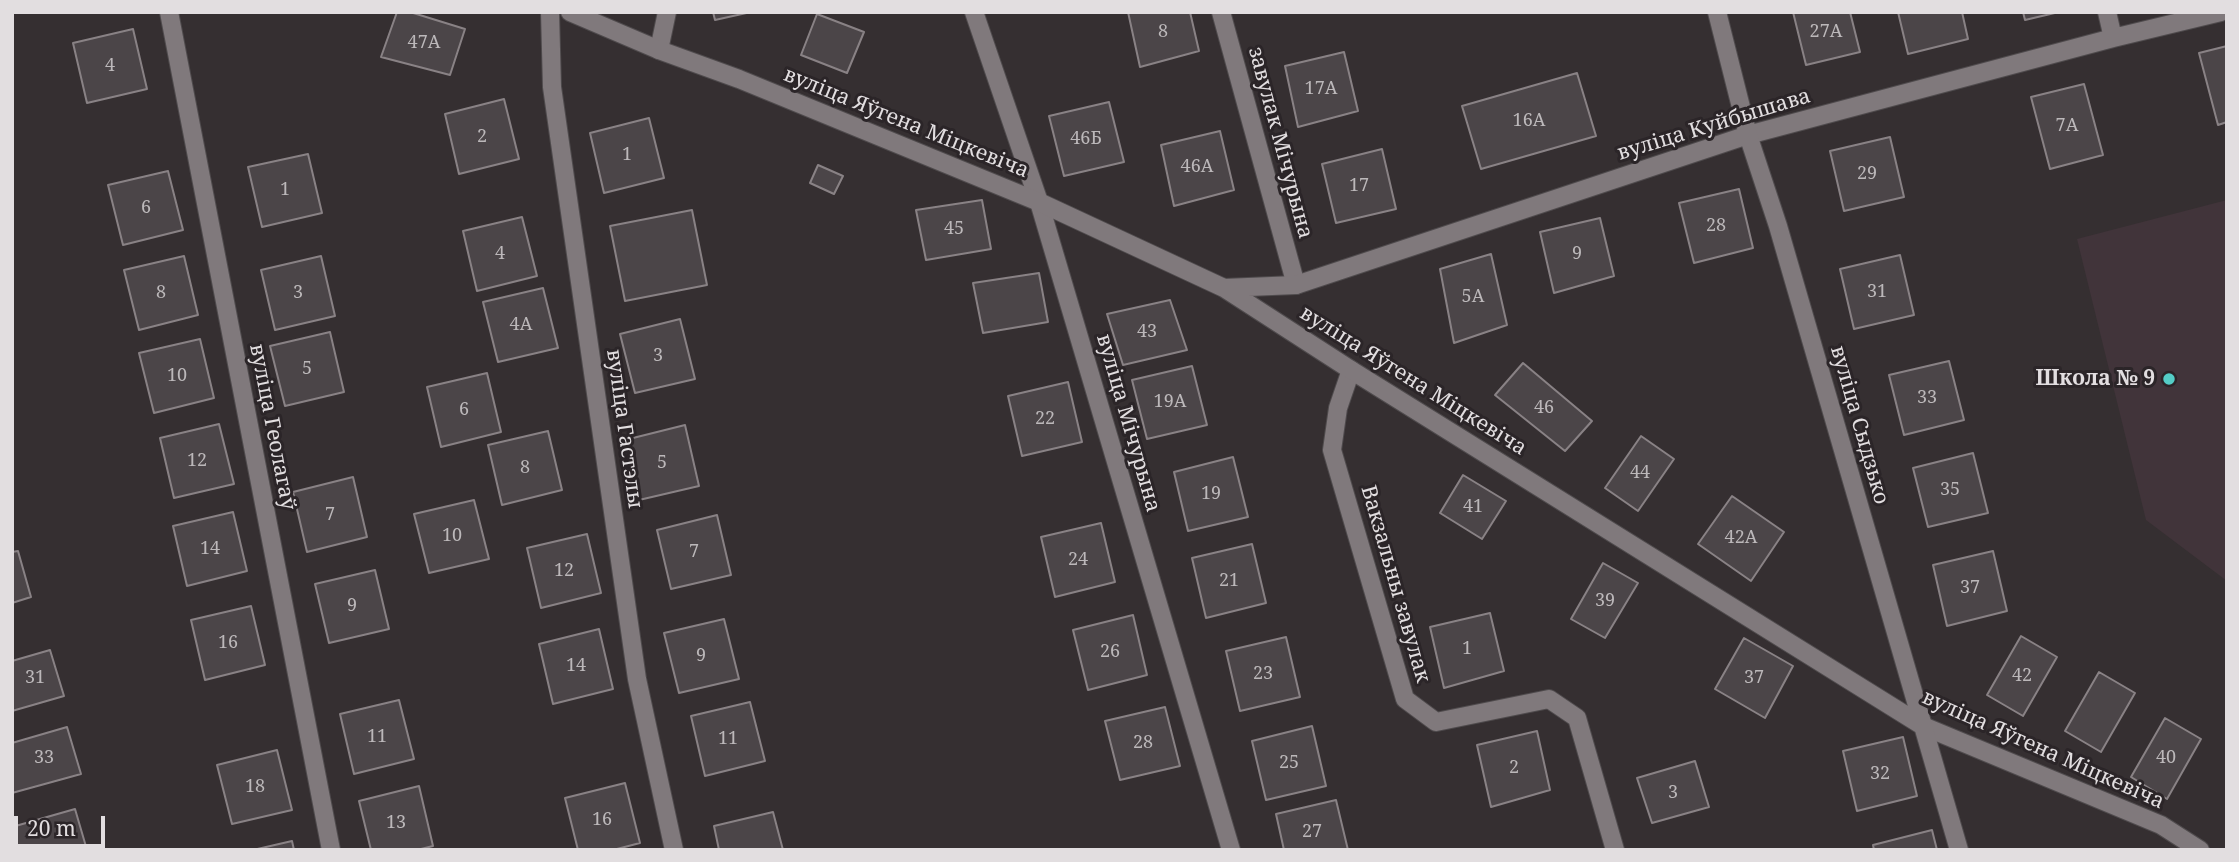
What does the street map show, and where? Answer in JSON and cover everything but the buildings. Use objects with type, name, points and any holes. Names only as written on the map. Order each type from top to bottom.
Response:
[{"type":"street","name":"вуліца Геолагаў","points":[[169,12],[331,850]]},
{"type":"street","name":"вуліца Гастэлы","points":[[550,12],[552,87],[637,679],[674,850]]},
{"type":"street","name":"вуліца Яўгена Міцкевіча","points":[[570,12],[1039,202],[1224,288],[1923,726],[2161,825],[2200,850]]},
{"type":"street","points":[[659,50],[667,12]]},
{"type":"street","name":"вуліца Мічурына","points":[[974,12],[1039,202],[1231,850]]},
{"type":"street","name":"завулак Мічурына","points":[[1221,12],[1296,285]]},
{"type":"street","name":"вуліца Сыдзько","points":[[1717,12],[1748,135],[1778,226],[1959,850]]},
{"type":"street","points":[[2107,12],[2113,38]]},
{"type":"street","name":"вуліца Куйбышава","points":[[1224,288],[1296,285],[1748,135],[2221,12]]},
{"type":"street","name":"Вакзальны завулак","points":[[1351,370],[1338,408],[1332,450],[1405,699],[1436,722],[1549,699],[1577,718],[1615,850]]},
{"type":"shaded area","name":"Школа № 9","points":[[2227,200],[2227,581],[2146,520],[2077,239]]},
{"type":"place","name":"Школа № 9","points":[[2169,379]]}]
